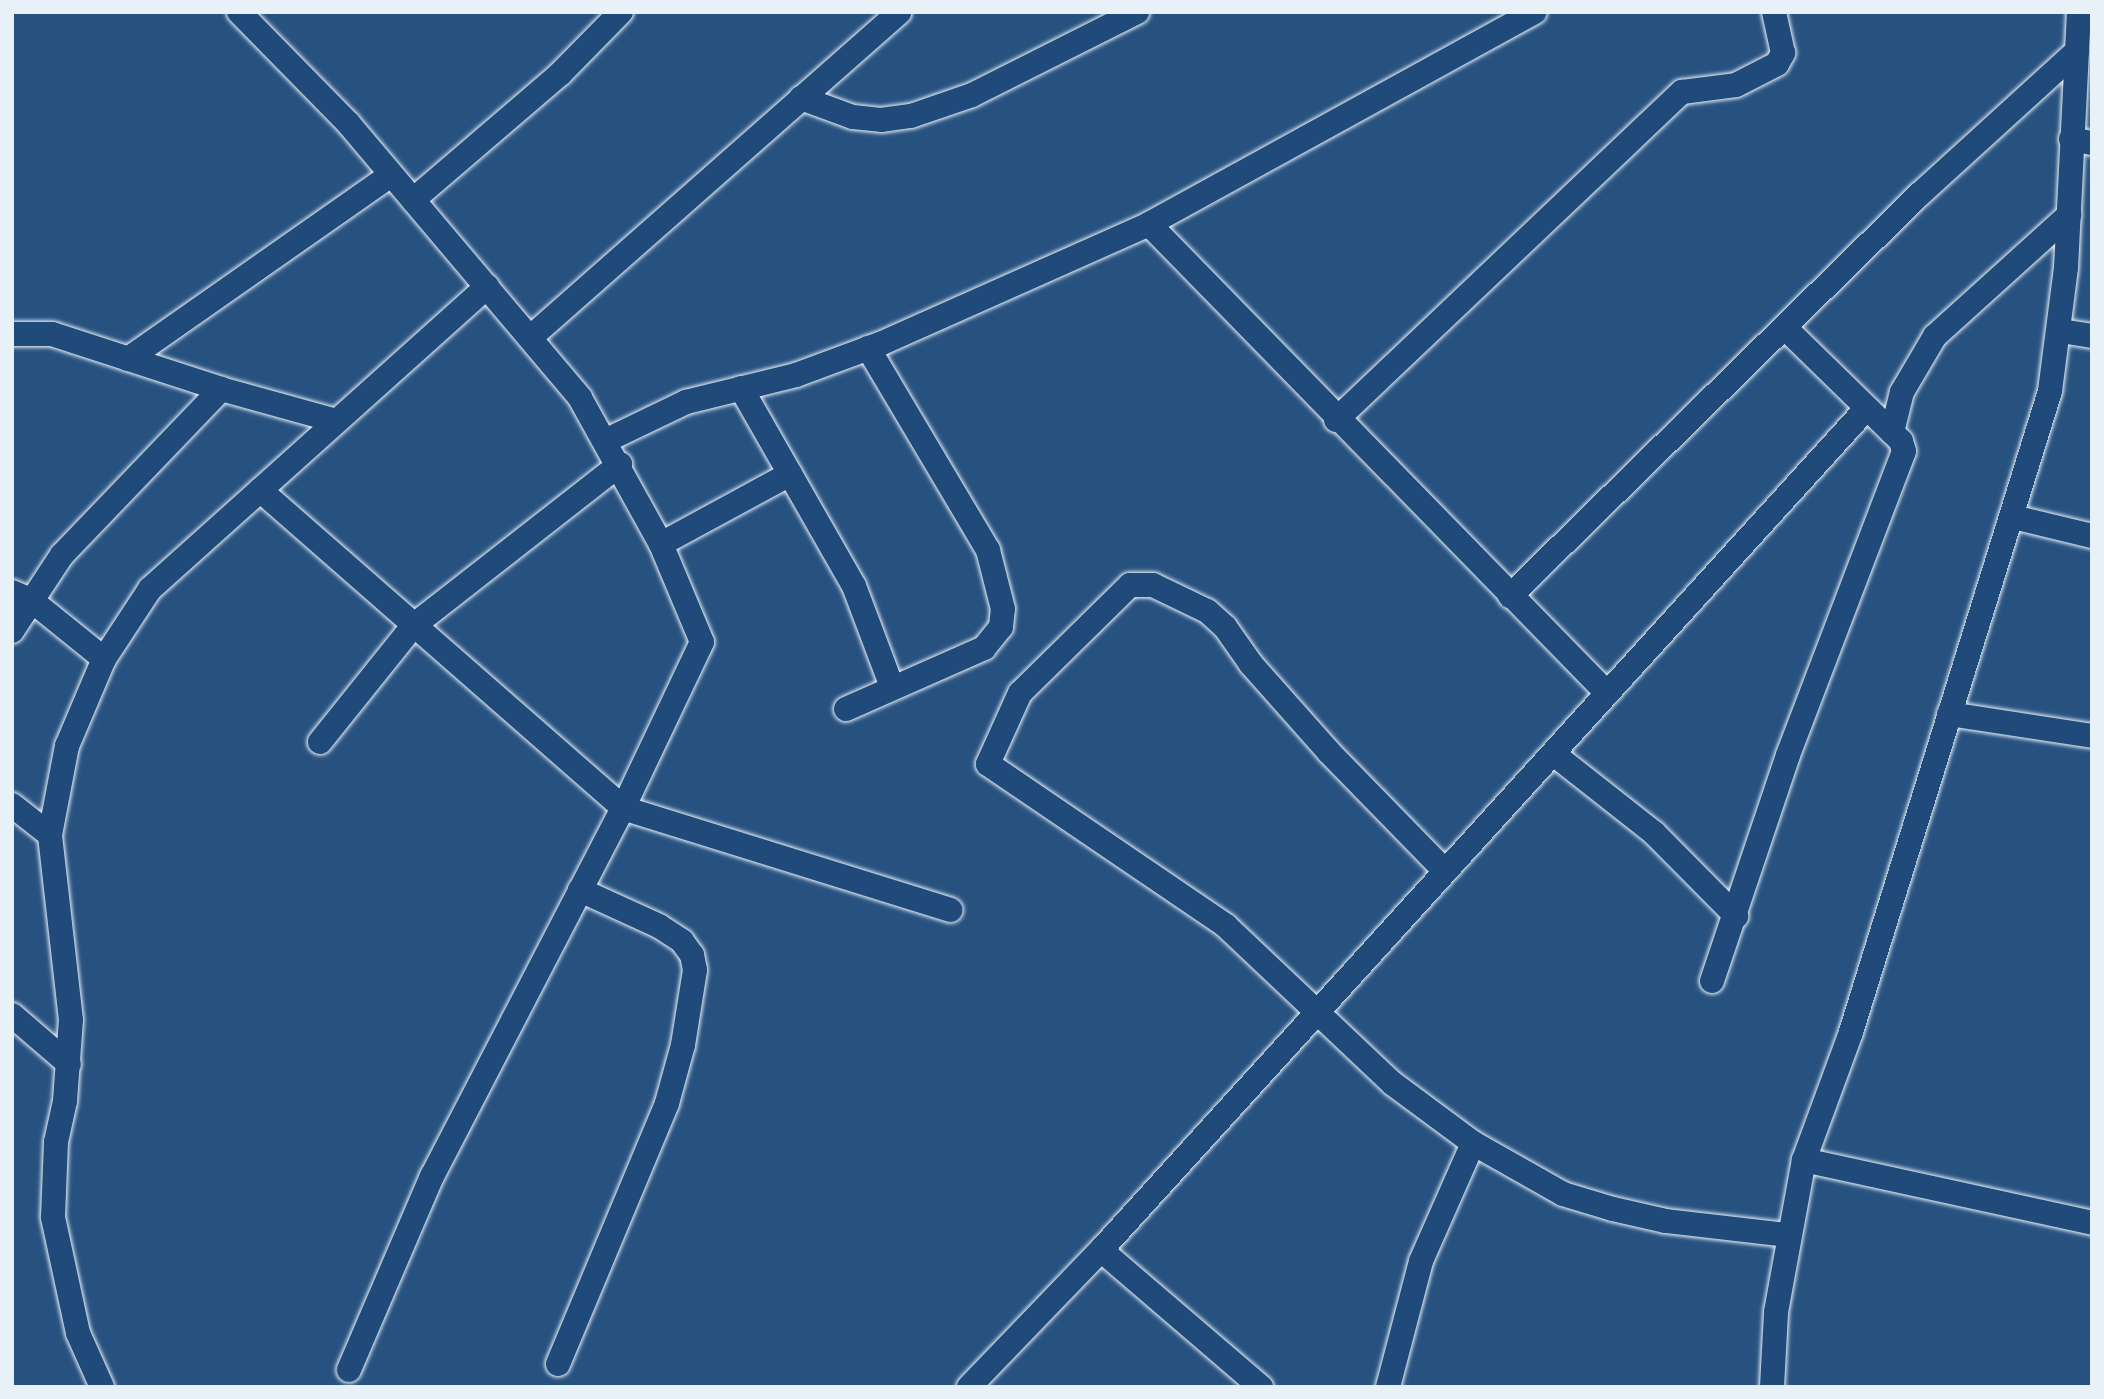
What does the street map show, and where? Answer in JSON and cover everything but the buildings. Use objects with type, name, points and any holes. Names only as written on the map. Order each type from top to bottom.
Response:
[{"type":"street","points":[[239,12],[306,76],[531,337],[607,440],[661,544],[702,642],[623,808],[432,1175],[349,1370]]},
{"type":"street","points":[[413,200],[560,74],[621,12]]},
{"type":"street","points":[[531,337],[899,12]]},
{"type":"street","points":[[801,98],[853,117],[881,120],[911,116],[972,95],[1137,12]]},
{"type":"street","points":[[607,440],[686,402],[796,375],[868,348],[1149,224],[1534,12]]},
{"type":"street","points":[[1336,420],[1682,92],[1736,85],[1777,64],[1783,53],[1774,12]]},
{"type":"street","points":[[1772,1387],[1787,1235],[1804,1160],[1851,1032],[2047,404],[2061,331],[2069,215],[2081,141],[2077,51],[2079,12]]},
{"type":"street","points":[[1510,596],[1920,194],[2077,51]]},
{"type":"street","points":[[128,359],[391,175]]},
{"type":"street","points":[[1892,432],[1902,392],[1935,335],[2069,215]]},
{"type":"street","points":[[1149,224],[1336,420],[1607,693]]},
{"type":"street","points":[[102,1387],[86,1358],[55,1238],[54,1164],[69,1065],[69,979],[50,835],[67,746],[104,659],[145,595],[487,287]]},
{"type":"street","points":[[1712,981],[1788,755],[1904,451],[1892,432],[1784,327]]},
{"type":"street","points":[[19,328],[336,421]]},
{"type":"street","points":[[2061,331],[2092,336]]},
{"type":"street","points":[[846,709],[984,648],[1001,627],[1002,594],[988,550],[868,348]]},
{"type":"street","points":[[741,388],[854,586],[892,687]]},
{"type":"street","points":[[12,631],[21,596],[220,389]]},
{"type":"street","points":[[969,1387],[1101,1250],[1316,1012],[1555,755],[1607,693],[1866,409]]},
{"type":"street","points":[[320,742],[413,626],[620,464]]},
{"type":"street","points":[[661,544],[790,474]]},
{"type":"street","points":[[260,490],[623,808],[950,911]]},
{"type":"street","points":[[2013,517],[2092,536]]},
{"type":"street","points":[[1446,871],[1329,752],[1251,664],[1225,627],[1207,611],[1153,585],[1130,585],[1092,627],[1020,693],[988,764],[1226,926],[1392,1083],[1473,1143],[1563,1194],[1614,1209],[1666,1221],[1787,1235]]},
{"type":"street","points":[[21,596],[104,659]]},
{"type":"street","points":[[1949,714],[2092,736]]},
{"type":"street","points":[[1555,755],[1654,833],[1736,916]]},
{"type":"street","points":[[12,806],[50,835]]},
{"type":"street","points":[[558,1364],[667,1103],[683,1045],[695,970],[692,955],[682,942],[659,926],[580,890]]},
{"type":"street","points":[[12,1015],[69,1065]]},
{"type":"street","points":[[1388,1387],[1421,1261],[1473,1143]]},
{"type":"street","points":[[1804,1160],[2092,1223]]},
{"type":"street","points":[[1101,1250],[1261,1387]]}]
